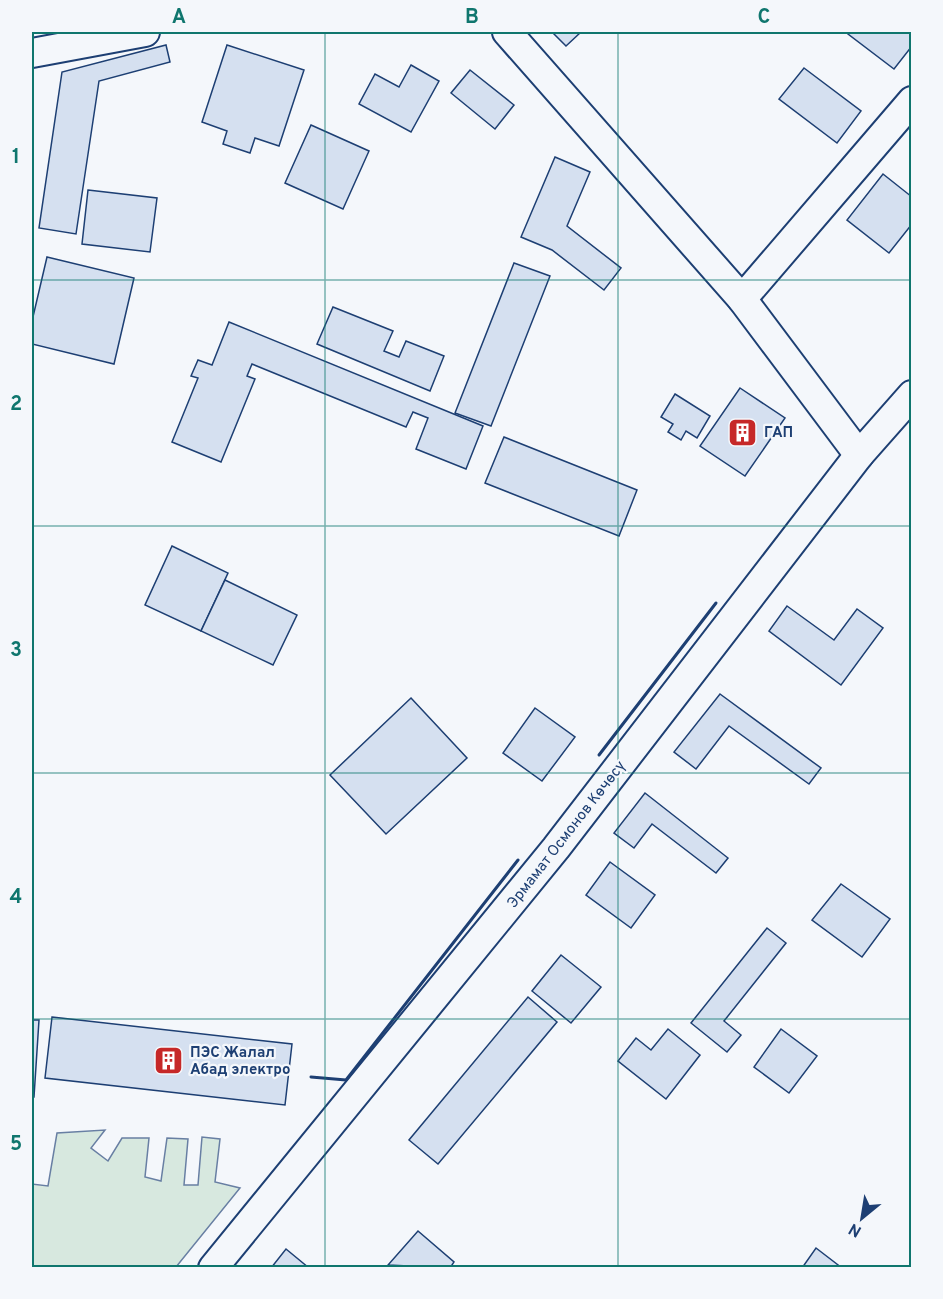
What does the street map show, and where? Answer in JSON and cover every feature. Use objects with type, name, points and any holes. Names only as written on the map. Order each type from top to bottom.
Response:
[{"type":"street","points":[[32,53],[145,32]]},
{"type":"street","points":[[507,32],[742,299],[859,455]]},
{"type":"street","points":[[742,299],[912,101]]},
{"type":"street","name":"Эрмамат Осмонов Көчөсү","points":[[213,1268],[556,848],[859,455],[912,395]]},
{"type":"shaded area","points":[[105,1130],[91,1148],[108,1161],[122,1138],[149,1138],[145,1177],[161,1181],[167,1138],[188,1139],[184,1185],[198,1185],[202,1137],[220,1139],[215,1182],[240,1188],[176,1267],[32,1267],[32,1184],[48,1186],[57,1133]]},
{"type":"building","points":[[552,32],[581,32],[566,46]]},
{"type":"building","points":[[849,32],[912,32],[912,46],[894,69],[848,34]]},
{"type":"building","points":[[166,45],[170,62],[99,81],[76,234],[39,228],[62,72]]},
{"type":"building","points":[[227,45],[304,70],[279,146],[255,138],[250,153],[223,144],[227,131],[202,122]]},
{"type":"building","points":[[411,65],[439,81],[411,132],[359,104],[375,74],[399,87]]},
{"type":"building","points":[[804,68],[861,111],[837,143],[779,99]]},
{"type":"building","points":[[470,70],[514,105],[495,129],[451,93]]},
{"type":"building","points":[[311,125],[369,151],[343,209],[285,183]]},
{"type":"building","points":[[555,157],[590,172],[567,226],[621,268],[604,290],[552,250],[521,237]]},
{"type":"building","points":[[883,174],[912,197],[912,224],[889,253],[847,220]]},
{"type":"building","points":[[88,190],[157,198],[150,252],[82,244]]},
{"type":"building","points":[[47,257],[134,278],[114,364],[32,344],[32,321]]},
{"type":"building","points":[[514,263],[550,276],[491,426],[455,413]]},
{"type":"building","points":[[333,307],[393,331],[384,351],[399,357],[406,341],[444,356],[430,391],[317,344]]},
{"type":"building","points":[[229,322],[483,426],[466,469],[416,449],[428,418],[413,412],[406,427],[252,364],[247,376],[255,379],[221,462],[172,442],[198,378],[191,376],[198,360],[212,365]]},
{"type":"building","name":"ГАП","points":[[740,388],[785,418],[745,476],[700,446]]},
{"type":"building","points":[[675,394],[710,416],[697,438],[686,431],[681,440],[668,432],[673,424],[661,417]]},
{"type":"building","points":[[504,437],[637,490],[619,536],[485,483]]},
{"type":"building","points":[[172,546],[228,573],[201,631],[145,605]]},
{"type":"building","points":[[225,580],[297,615],[273,665],[201,631]]},
{"type":"building","points":[[787,606],[834,640],[857,609],[883,628],[841,685],[769,631]]},
{"type":"building","points":[[720,694],[821,768],[809,784],[729,726],[696,769],[674,752]]},
{"type":"building","points":[[411,698],[467,758],[386,834],[330,775]]},
{"type":"building","points":[[535,708],[575,737],[542,781],[503,753]]},
{"type":"building","points":[[645,793],[728,858],[716,873],[652,824],[634,848],[614,833]]},
{"type":"building","points":[[610,862],[655,895],[631,928],[586,895]]},
{"type":"building","points":[[841,884],[890,919],[862,957],[812,920]]},
{"type":"building","points":[[767,928],[786,943],[724,1021],[741,1035],[727,1052],[691,1023]]},
{"type":"building","points":[[561,955],[601,987],[571,1023],[532,991]]},
{"type":"building","points":[[528,997],[557,1022],[438,1164],[409,1140]]},
{"type":"building","name":"ПЭС Жалал Абад электро","points":[[52,1017],[292,1044],[285,1105],[45,1078]]},
{"type":"building","points":[[32,1020],[39,1020],[34,1097],[32,1097]]},
{"type":"building","points":[[668,1029],[700,1055],[666,1099],[618,1061],[636,1038],[651,1050]]},
{"type":"building","points":[[781,1029],[817,1056],[789,1093],[754,1067]]},
{"type":"building","points":[[418,1231],[454,1262],[450,1268],[388,1265]]},
{"type":"building","points":[[816,1248],[842,1268],[802,1268]]},
{"type":"building","points":[[286,1249],[309,1268],[271,1268]]},
{"type":"wall","points":[[599,755],[716,603]]},
{"type":"wall","points":[[311,1077],[346,1080],[518,860]]},
{"type":"place","name":"ГАП","points":[[743,432]]},
{"type":"place","name":"ПЭС Жалал Абад электро","points":[[169,1061]]}]
